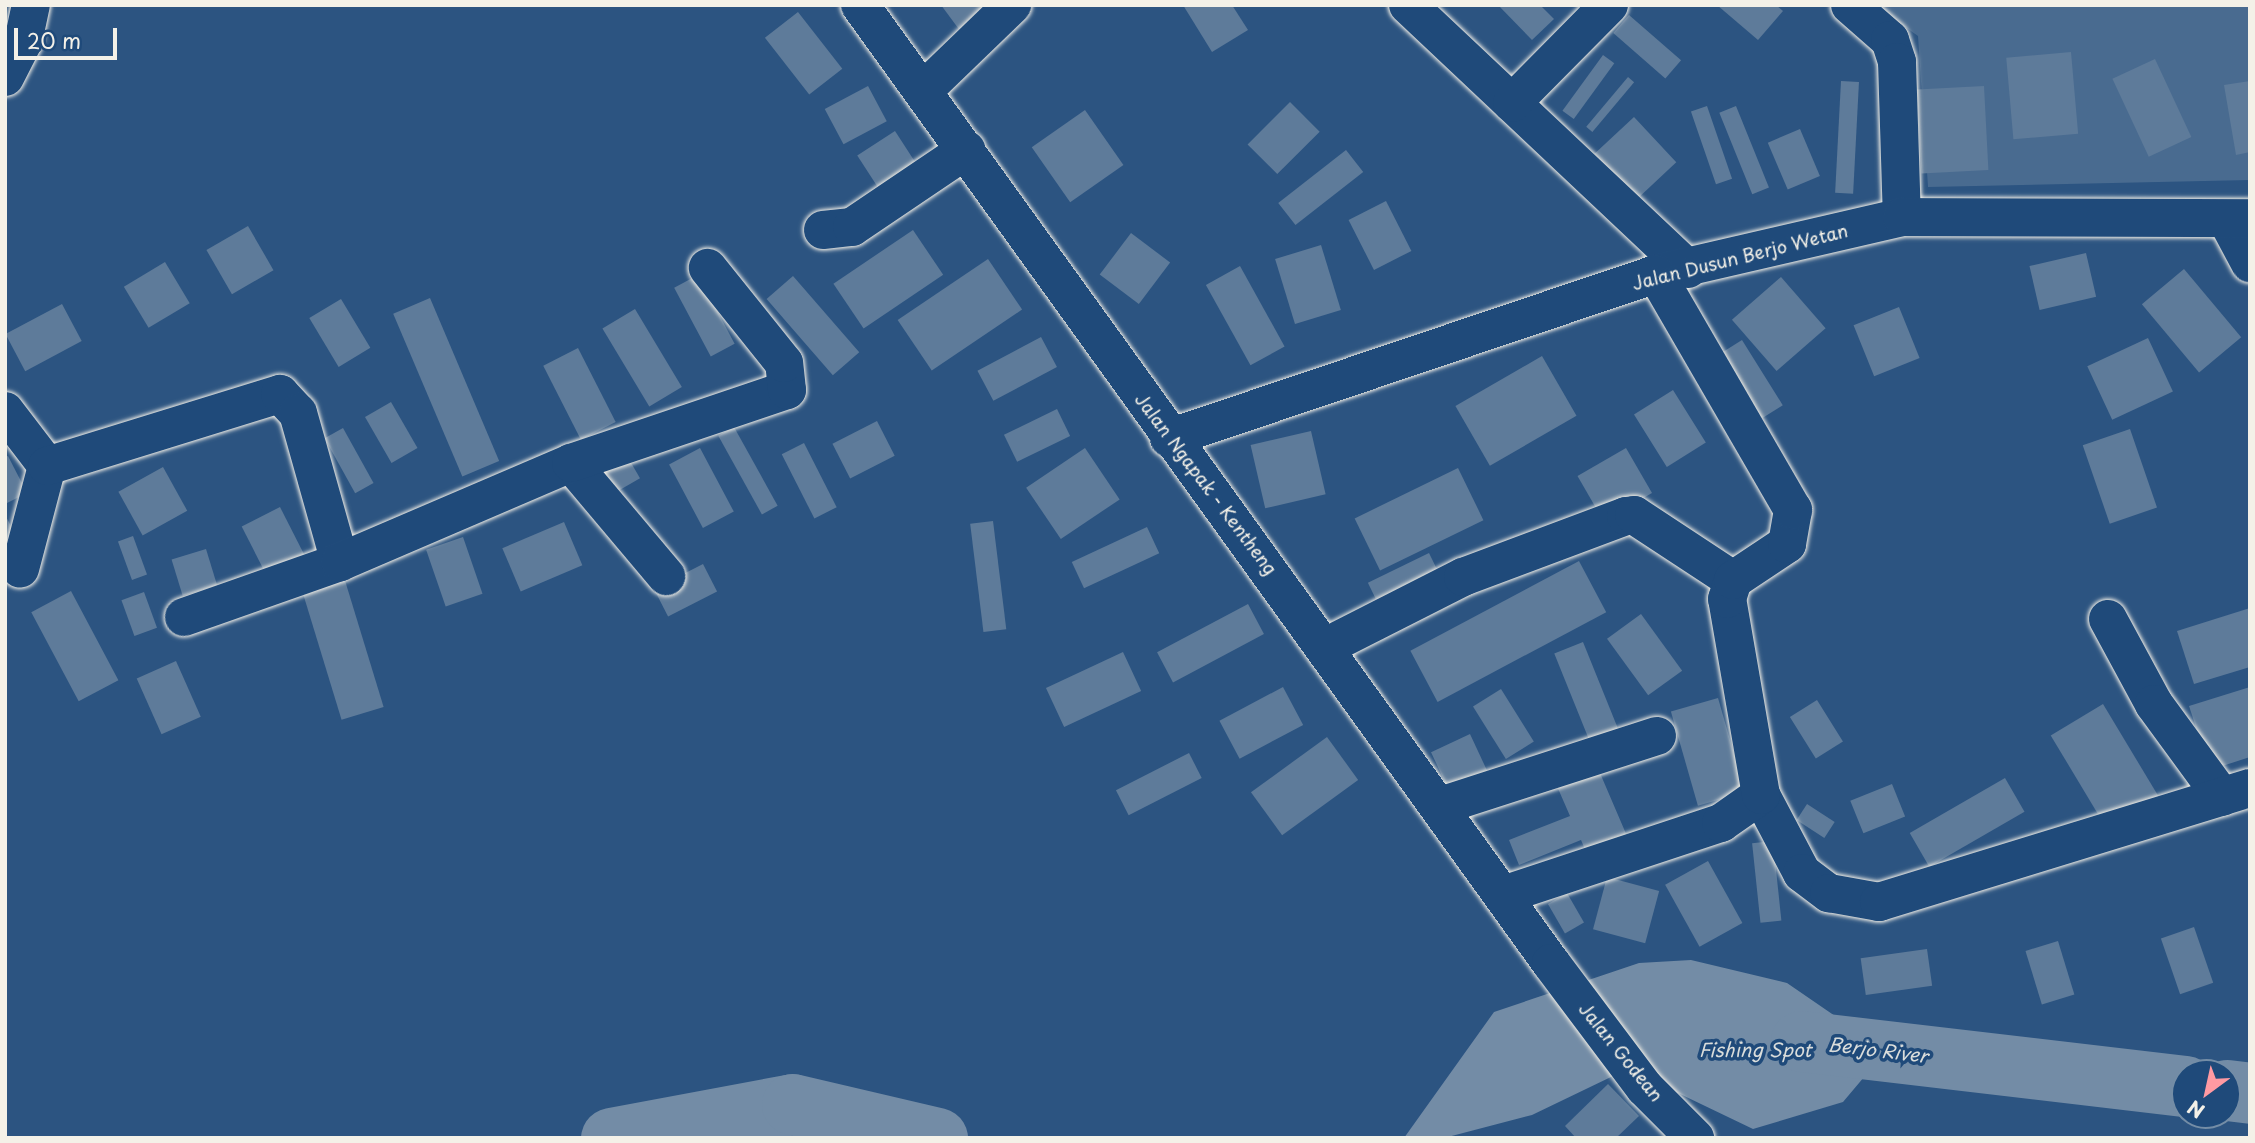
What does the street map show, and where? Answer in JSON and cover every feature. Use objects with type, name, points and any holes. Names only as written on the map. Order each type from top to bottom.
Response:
[{"type":"street","points":[[5,77],[23,42],[31,5]]},
{"type":"street","name":"Jalan Ngapak - Kentheng","points":[[860,5],[1169,438],[1325,647],[1551,963]]},
{"type":"street","points":[[923,91],[1012,5]]},
{"type":"street","points":[[1408,5],[1512,103],[1672,272],[1793,510],[1787,544],[1733,580],[1727,599],[1761,795],[1802,873],[1829,893],[1879,902],[2236,792],[2154,704],[2108,619]]},
{"type":"street","points":[[1512,103],[1609,5]]},
{"type":"street","points":[[1850,5],[1890,40],[1897,62],[1902,217]]},
{"type":"street","points":[[823,230],[844,232],[965,150]]},
{"type":"street","name":"Jalan Dusun Berjo Wetan","points":[[1169,438],[1672,272],[1902,217],[2239,219]]},
{"type":"street","points":[[2239,219],[2250,263]]},
{"type":"street","points":[[184,617],[340,562],[571,463],[787,390],[784,363],[708,268]]},
{"type":"street","points":[[47,466],[280,394],[298,413],[340,562]]},
{"type":"street","points":[[5,411],[47,466]]},
{"type":"street","points":[[571,463],[666,576]]},
{"type":"street","points":[[20,569],[47,466]]},
{"type":"street","points":[[1325,647],[1463,577],[1626,516],[1634,515],[1733,580]]},
{"type":"street","points":[[1440,806],[1657,736]]},
{"type":"street","points":[[1503,895],[1721,823],[1761,795]]},
{"type":"street","name":"Jalan Godean","points":[[1551,963],[1645,1088],[1695,1138]]},
{"type":"shaded area","points":[[1874,5],[2250,5],[2250,180],[1928,187],[1918,36]]},
{"type":"water","name":"Fishing Spot","points":[[1691,960],[1787,983],[1886,1051],[1843,1102],[1753,1129],[1678,1093],[1613,1076],[1532,1115],[1444,1138],[1404,1138],[1494,1012],[1639,963]]},
{"type":"building","points":[[941,5],[994,5],[961,32]]},
{"type":"building","points":[[1183,5],[1232,5],[1248,30],[1212,52]]},
{"type":"building","points":[[1498,5],[1540,5],[1554,19],[1532,40]]},
{"type":"building","points":[[1717,5],[1776,5],[1783,11],[1758,40]]},
{"type":"building","points":[[798,12],[842,69],[809,95],[765,38]]},
{"type":"building","points":[[1629,15],[1681,60],[1665,78],[1613,33]]},
{"type":"building","points":[[2071,52],[2078,134],[2013,139],[2006,58]]},
{"type":"building","points":[[1603,55],[1614,63],[1574,119],[1562,111]]},
{"type":"building","points":[[2155,59],[2191,137],[2149,157],[2112,79]]},
{"type":"building","points":[[1628,77],[1634,82],[1592,132],[1586,127]]},
{"type":"building","points":[[1841,81],[1859,82],[1853,194],[1835,193]]},
{"type":"building","points":[[2250,81],[2250,152],[2236,155],[2224,85]]},
{"type":"building","points":[[868,86],[887,121],[844,144],[825,109]]},
{"type":"building","points":[[1984,86],[1988,170],[1921,173],[1917,90]]},
{"type":"building","points":[[1290,102],[1320,132],[1277,174],[1248,144]]},
{"type":"building","points":[[1707,106],[1732,179],[1716,184],[1691,112]]},
{"type":"building","points":[[1736,106],[1769,188],[1752,194],[1719,113]]},
{"type":"building","points":[[1085,110],[1123,165],[1070,202],[1032,147]]},
{"type":"building","points":[[1634,117],[1676,162],[1637,199],[1595,154]]},
{"type":"building","points":[[1800,129],[1820,176],[1788,190],[1768,143]]},
{"type":"building","points":[[895,131],[924,175],[886,200],[857,156]]},
{"type":"building","points":[[1346,150],[1363,172],[1295,225],[1278,203]]},
{"type":"building","points":[[1386,201],[1411,251],[1374,270],[1349,220]]},
{"type":"building","points":[[248,226],[274,270],[232,294],[206,250]]},
{"type":"building","points":[[913,230],[943,275],[864,328],[833,284]]},
{"type":"building","points":[[1131,233],[1170,262],[1139,304],[1100,275]]},
{"type":"building","points":[[1321,245],[1341,310],[1295,324],[1275,259]]},
{"type":"building","points":[[2086,253],[2096,297],[2040,310],[2029,266]]},
{"type":"building","points":[[988,259],[1022,310],[932,371],[898,320]]},
{"type":"building","points":[[165,262],[190,303],[149,328],[124,287]]},
{"type":"building","points":[[1240,266],[1285,346],[1250,365],[1206,285]]},
{"type":"building","points":[[2184,269],[2241,337],[2199,373],[2142,304]]},
{"type":"building","points":[[698,275],[735,344],[711,357],[674,288]]},
{"type":"building","points":[[793,276],[859,352],[833,375],[767,299]]},
{"type":"building","points":[[1781,277],[1826,328],[1777,371],[1732,320]]},
{"type":"building","points":[[430,298],[499,461],[462,477],[393,314]]},
{"type":"building","points":[[341,299],[370,348],[339,367],[309,318]]},
{"type":"building","points":[[62,304],[82,341],[25,371],[5,334]]},
{"type":"building","points":[[1899,307],[1920,358],[1874,376],[1854,325]]},
{"type":"building","points":[[635,309],[682,387],[649,407],[602,329]]},
{"type":"building","points":[[1041,337],[1057,367],[993,401],[977,371]]},
{"type":"building","points":[[2148,338],[2173,391],[2112,420],[2087,366]]},
{"type":"building","points":[[1742,340],[1783,405],[1756,422],[1715,357]]},
{"type":"building","points":[[578,348],[616,422],[581,440],[543,366]]},
{"type":"building","points":[[1542,356],[1576,416],[1490,466],[1455,406]]},
{"type":"building","points":[[1673,390],[1706,443],[1667,467],[1634,414]]},
{"type":"building","points":[[391,402],[418,448],[392,463],[365,417]]},
{"type":"building","points":[[1057,409],[1070,436],[1017,462],[1004,435]]},
{"type":"building","points":[[877,421],[895,456],[850,478],[832,444]]},
{"type":"building","points":[[734,427],[778,506],[762,514],[718,436]]},
{"type":"building","points":[[343,428],[374,483],[355,493],[325,438]]},
{"type":"building","points":[[2130,429],[2157,507],[2110,524],[2083,445]]},
{"type":"building","points":[[1311,431],[1326,494],[1265,508],[1251,445]]},
{"type":"building","points":[[804,443],[837,507],[814,519],[782,454]]},
{"type":"building","points":[[700,448],[734,512],[703,528],[669,464]]},
{"type":"building","points":[[1085,448],[1120,499],[1061,539],[1026,488]]},
{"type":"building","points":[[1626,448],[1652,493],[1604,521],[1578,476]]},
{"type":"building","points":[[626,454],[640,478],[607,497],[593,473]]},
{"type":"building","points":[[8,456],[27,493],[5,504],[5,457]]},
{"type":"building","points":[[163,467],[187,511],[143,535],[118,492]]},
{"type":"building","points":[[1458,468],[1483,520],[1380,571],[1355,518]]},
{"type":"building","points":[[280,507],[305,557],[267,576],[242,527]]},
{"type":"building","points":[[5,515],[18,539],[5,546]]},
{"type":"building","points":[[993,521],[1006,629],[983,632],[970,524]]},
{"type":"building","points":[[564,522],[582,565],[521,591],[502,548]]},
{"type":"building","points":[[1147,527],[1159,553],[1084,588],[1072,562]]},
{"type":"building","points":[[133,536],[147,575],[132,580],[118,541]]},
{"type":"building","points":[[463,537],[483,594],[446,606],[426,550]]},
{"type":"building","points":[[206,549],[217,585],[183,596],[172,560]]},
{"type":"building","points":[[1429,553],[1443,582],[1382,612],[1368,583]]},
{"type":"building","points":[[1579,561],[1606,612],[1438,702],[1410,651]]},
{"type":"building","points":[[703,564],[717,592],[668,617],[654,589]]},
{"type":"building","points":[[343,574],[384,707],[342,720],[301,587]]},
{"type":"building","points":[[71,591],[118,680],[79,701],[31,612]]},
{"type":"building","points":[[144,592],[157,628],[134,636],[121,600]]},
{"type":"building","points":[[1248,604],[1264,634],[1173,682],[1157,652]]},
{"type":"building","points":[[2250,608],[2250,667],[2194,684],[2177,631]]},
{"type":"building","points":[[1641,614],[1682,671],[1648,695],[1607,639]]},
{"type":"building","points":[[1583,642],[1622,738],[1593,750],[1554,654]]},
{"type":"building","points":[[1123,652],[1141,691],[1064,727],[1046,688]]},
{"type":"building","points":[[176,661],[201,717],[162,734],[137,678]]},
{"type":"building","points":[[1283,687],[1303,725],[1240,759],[1219,721]]},
{"type":"building","points":[[2250,687],[2250,757],[2210,770],[2189,706]]},
{"type":"building","points":[[1501,689],[1534,742],[1506,759],[1473,706]]},
{"type":"building","points":[[1718,698],[1745,792],[1698,806],[1671,712]]},
{"type":"building","points":[[1817,700],[1843,742],[1816,759],[1790,717]]},
{"type":"building","points":[[2103,704],[2160,798],[2107,830],[2051,735]]},
{"type":"building","points":[[1470,734],[1492,780],[1453,798],[1431,752]]},
{"type":"building","points":[[1327,737],[1358,780],[1282,835],[1251,792]]},
{"type":"building","points":[[1189,753],[1202,778],[1129,815],[1116,790]]},
{"type":"building","points":[[1594,759],[1627,836],[1587,854],[1581,840],[1519,865],[1509,840],[1570,816],[1553,777]]},
{"type":"building","points":[[2005,778],[2024,812],[1929,867],[1910,833]]},
{"type":"building","points":[[1892,784],[1905,816],[1863,833],[1850,801]]},
{"type":"building","points":[[1807,804],[1835,822],[1824,838],[1797,820]]},
{"type":"building","points":[[1773,841],[1781,921],[1760,923],[1752,843]]},
{"type":"building","points":[[1708,861],[1742,923],[1700,947],[1665,885]]},
{"type":"building","points":[[1607,877],[1659,891],[1645,943],[1593,929]]},
{"type":"building","points":[[1567,893],[1584,922],[1565,933],[1548,904]]},
{"type":"building","points":[[2194,927],[2213,983],[2180,994],[2161,938]]},
{"type":"building","points":[[2058,941],[2074,995],[2042,1004],[2025,951]]},
{"type":"building","points":[[1927,949],[1932,986],[1866,995],[1861,958]]},
{"type":"building","points":[[1608,1084],[1639,1116],[1616,1138],[1576,1138],[1565,1126]]},
{"type":"waterway","name":"Berjo River","points":[[1801,1041],[2171,1084]]},
{"type":"waterway","name":"Berjo River","points":[[2241,1092],[2250,1093]]},
{"type":"waterway","name":"Berjo River","points":[[611,1138],[792,1104],[937,1138]]}]
